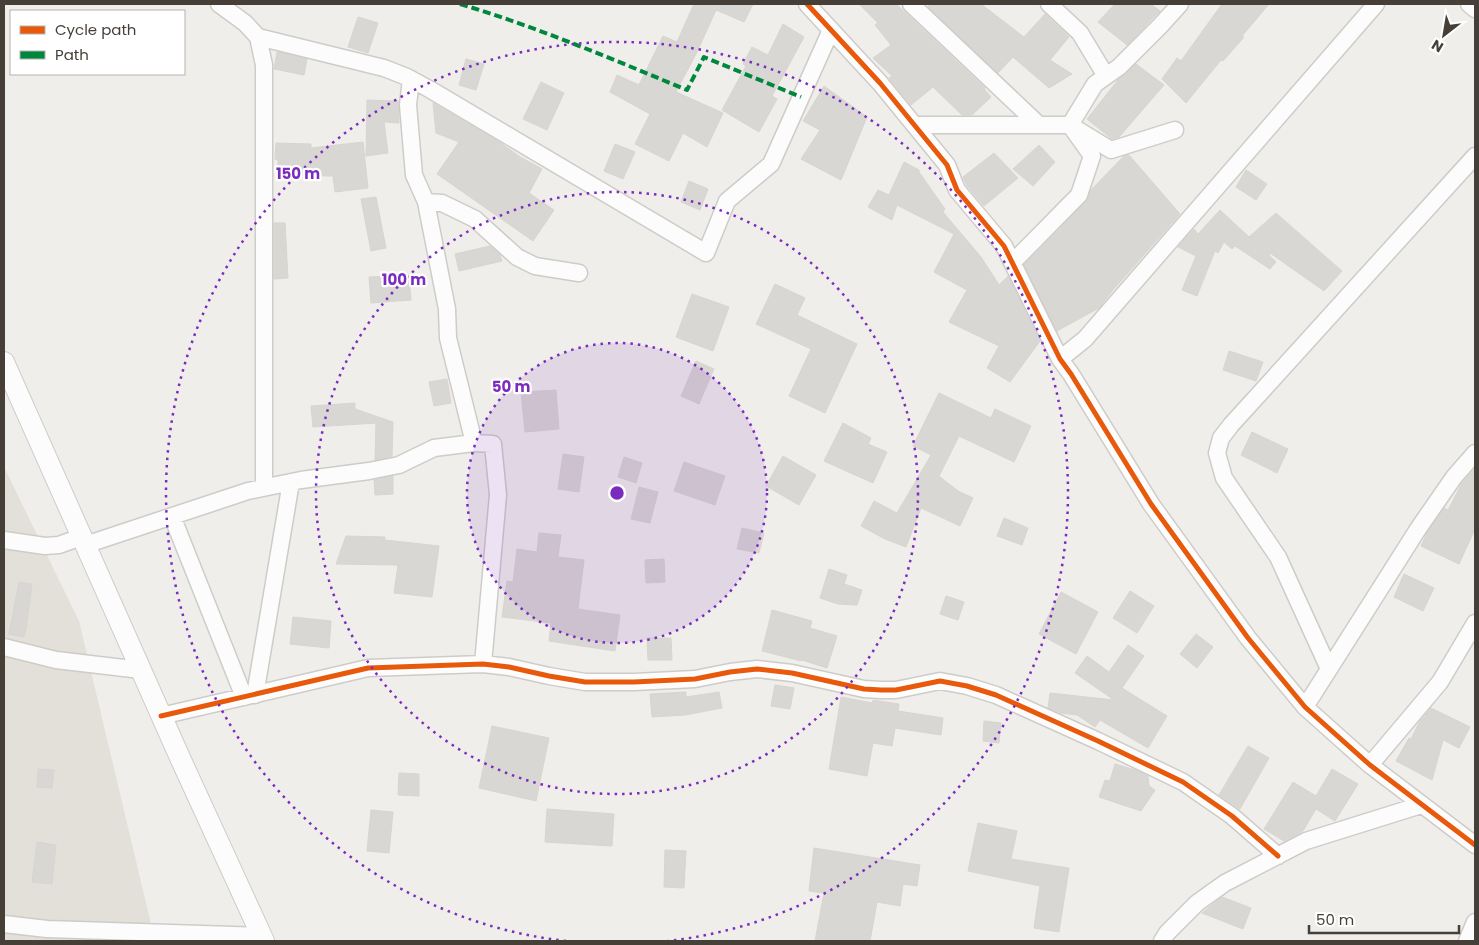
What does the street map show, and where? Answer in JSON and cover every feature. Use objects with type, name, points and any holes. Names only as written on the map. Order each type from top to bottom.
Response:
[{"type":"street","points":[[219,4],[245,23],[258,37],[264,65],[264,487]]},
{"type":"street","points":[[807,4],[880,83],[915,125],[947,165],[957,190],[1004,246],[1060,358],[1151,504],[1248,638],[1305,707],[1370,765],[1475,845]]},
{"type":"street","points":[[911,4],[1039,125]]},
{"type":"street","points":[[1049,4],[1080,33],[1106,76]]},
{"type":"street","points":[[1070,125],[1095,84],[1119,67],[1180,4]]},
{"type":"street","points":[[1060,358],[1085,339],[1106,316],[1376,4]]},
{"type":"street","points":[[1469,4],[1475,9]]},
{"type":"street","points":[[258,37],[384,68],[411,79],[706,253],[727,201],[771,164],[831,30]]},
{"type":"street","points":[[411,79],[408,105],[414,175],[426,202],[447,309],[448,338],[474,443]]},
{"type":"street","points":[[915,125],[1070,125],[1111,150],[1175,130]]},
{"type":"street","points":[[1012,262],[1079,195],[1092,156],[1070,125]]},
{"type":"street","points":[[1329,669],[1278,557],[1224,478],[1217,453],[1221,438],[1475,156]]},
{"type":"street","points":[[426,202],[442,203],[475,219],[516,257],[536,266],[579,273]]},
{"type":"street","points":[[4,362],[161,716],[263,938],[47,929],[4,924]]},
{"type":"street","points":[[4,540],[44,546],[83,541],[264,487],[391,467],[434,448],[474,443],[494,444],[498,495],[483,664]]},
{"type":"street","points":[[1305,707],[1418,529],[1454,477],[1475,453]]},
{"type":"street","points":[[250,696],[291,482]]},
{"type":"street","points":[[172,516],[250,696]]},
{"type":"street","points":[[1370,765],[1440,682],[1475,623]]},
{"type":"street","points":[[4,647],[56,660],[141,670]]},
{"type":"street","points":[[161,716],[368,668],[483,664],[585,682],[695,679],[757,669],[792,673],[864,689],[881,690],[896,690],[940,681],[967,686],[1005,699],[1183,782],[1232,816],[1278,856]]},
{"type":"street","points":[[1162,941],[1167,933],[1197,903],[1225,883],[1306,841],[1421,805]]},
{"type":"street","points":[[1467,941],[1475,922]]},
{"type":"shaded area","points":[[4,467],[79,621],[155,941],[4,941]]},
{"type":"building","points":[[694,4],[753,4],[744,22],[716,10],[676,92],[723,113],[707,147],[683,133],[669,161],[635,144],[650,114],[610,92],[617,75],[639,85],[663,36],[677,42]]},
{"type":"building","points":[[859,4],[896,4],[985,88],[991,97],[972,115],[962,115],[933,87],[911,105],[889,78],[892,76],[873,58],[891,45],[875,25],[878,23]]},
{"type":"building","points":[[930,4],[981,4],[1024,37],[1045,14],[1069,37],[1050,60],[1072,74],[1049,88],[1013,57],[998,73],[928,7]]},
{"type":"building","points":[[1115,4],[1151,4],[1160,11],[1127,45],[1098,22]]},
{"type":"building","points":[[1222,4],[1269,4],[1242,36],[1244,37],[1223,61],[1221,60],[1186,103],[1162,79],[1177,58],[1181,61]]},
{"type":"building","points":[[358,17],[378,23],[368,53],[348,47]]},
{"type":"building","points":[[783,24],[804,37],[772,96],[777,99],[759,132],[722,110],[746,66],[743,64],[752,47],[768,55]]},
{"type":"building","points":[[277,52],[307,59],[304,75],[274,69]]},
{"type":"building","points":[[466,59],[484,64],[476,90],[459,85]]},
{"type":"building","points":[[1136,64],[1164,85],[1119,137],[1112,139],[1087,119],[1118,80]]},
{"type":"building","points":[[541,82],[564,93],[547,130],[523,119]]},
{"type":"building","points":[[824,86],[867,117],[841,180],[801,159],[820,130],[803,121]]},
{"type":"building","points":[[367,100],[398,101],[399,123],[384,122],[388,153],[366,156]]},
{"type":"building","points":[[433,103],[542,169],[529,193],[554,210],[533,241],[437,174],[459,142],[436,133]]},
{"type":"building","points":[[363,142],[368,188],[335,192],[333,176],[278,175],[278,160],[275,159],[276,143],[311,144],[311,148]]},
{"type":"building","points":[[615,144],[635,152],[623,179],[604,171]]},
{"type":"building","points":[[1039,145],[1055,162],[1033,186],[1013,169]]},
{"type":"building","points":[[994,153],[1018,178],[984,206],[967,186],[963,177]]},
{"type":"building","points":[[1129,155],[1180,214],[1099,308],[1057,331],[1024,265],[1086,202],[1091,190],[1124,156]]},
{"type":"building","points":[[904,162],[919,170],[945,209],[943,212],[981,257],[999,285],[1008,276],[1040,341],[1010,382],[987,368],[999,346],[949,322],[967,290],[934,272],[954,234],[897,205],[892,220],[868,207],[878,190],[889,195]]},
{"type":"building","points":[[1246,170],[1267,184],[1256,200],[1236,187]]},
{"type":"building","points":[[689,181],[708,189],[700,210],[681,202]]},
{"type":"building","points":[[376,197],[386,248],[371,251],[361,199]]},
{"type":"building","points":[[1220,210],[1249,237],[1276,213],[1342,271],[1324,291],[1270,253],[1269,255],[1276,262],[1270,269],[1235,246],[1232,249],[1224,242],[1218,253],[1215,251],[1197,296],[1182,290],[1196,256],[1178,247],[1194,229],[1198,234]]},
{"type":"building","points":[[274,223],[285,223],[288,278],[274,279]]},
{"type":"building","points":[[490,246],[500,255],[502,261],[459,271],[455,254]]},
{"type":"building","points":[[409,275],[411,300],[371,303],[369,277]]},
{"type":"building","points":[[775,284],[805,298],[797,315],[857,344],[825,413],[789,396],[811,349],[756,324]]},
{"type":"building","points":[[692,294],[729,307],[713,351],[676,337]]},
{"type":"building","points":[[1229,351],[1263,362],[1256,381],[1223,370]]},
{"type":"building","points":[[696,361],[714,369],[699,404],[681,396]]},
{"type":"building","points":[[447,379],[451,403],[434,406],[429,382]]},
{"type":"building","points":[[556,390],[559,429],[525,432],[521,392]]},
{"type":"building","points":[[939,393],[991,418],[995,409],[1031,426],[1014,462],[959,436],[939,476],[958,491],[973,498],[960,526],[921,508],[906,547],[885,539],[861,526],[874,501],[897,513],[931,455],[913,446]]},
{"type":"building","points":[[355,403],[355,409],[393,422],[392,456],[375,460],[376,423],[313,427],[311,406]]},
{"type":"building","points":[[843,423],[871,438],[868,444],[887,452],[873,483],[824,461]]},
{"type":"building","points":[[1252,432],[1288,449],[1277,473],[1241,455]]},
{"type":"building","points":[[563,454],[584,457],[579,492],[558,489]]},
{"type":"building","points":[[783,456],[816,475],[799,505],[766,486]]},
{"type":"building","points":[[624,457],[642,463],[636,483],[618,477]]},
{"type":"building","points":[[684,462],[725,476],[715,505],[674,491]]},
{"type":"building","points":[[1475,468],[1475,529],[1459,564],[1421,546],[1427,533],[1444,508],[1448,510],[1462,483]]},
{"type":"building","points":[[393,476],[393,494],[375,495],[374,480]]},
{"type":"building","points":[[639,487],[658,492],[650,523],[631,519]]},
{"type":"building","points":[[1004,518],[1028,528],[1022,545],[997,536]]},
{"type":"building","points":[[742,528],[764,533],[759,553],[737,549]]},
{"type":"building","points":[[539,533],[561,535],[558,557],[584,560],[578,609],[620,615],[615,651],[549,641],[551,623],[502,617],[507,581],[513,582],[517,549],[537,552]]},
{"type":"building","points":[[346,536],[385,537],[385,540],[439,546],[432,597],[394,593],[398,565],[336,564]]},
{"type":"building","points":[[664,559],[665,582],[646,583],[645,560]]},
{"type":"building","points":[[829,569],[847,575],[844,584],[862,590],[857,605],[838,604],[820,598]]},
{"type":"building","points":[[1404,574],[1434,588],[1423,611],[1394,597]]},
{"type":"building","points":[[19,582],[32,584],[24,637],[9,634]]},
{"type":"building","points":[[1130,591],[1154,606],[1137,633],[1113,618]]},
{"type":"building","points":[[1061,592],[1098,612],[1076,654],[1039,634]]},
{"type":"building","points":[[946,596],[964,602],[958,620],[940,614]]},
{"type":"building","points":[[772,610],[812,621],[810,628],[837,636],[827,668],[762,651]]},
{"type":"building","points":[[293,617],[331,621],[329,648],[290,644]]},
{"type":"building","points":[[1196,634],[1213,647],[1197,668],[1180,654]]},
{"type":"building","points":[[647,638],[671,638],[672,660],[648,660]]},
{"type":"building","points":[[1128,645],[1144,656],[1122,688],[1167,716],[1148,748],[1100,720],[1095,727],[1077,715],[1061,713],[1048,708],[1050,693],[1114,700],[1075,673],[1087,656],[1109,672]]},
{"type":"building","points":[[775,685],[794,688],[790,709],[771,706]]},
{"type":"building","points":[[686,692],[686,697],[719,692],[722,708],[685,715],[652,717],[650,694]]},
{"type":"building","points":[[841,697],[872,703],[873,700],[899,704],[898,711],[943,718],[941,735],[895,728],[892,746],[873,743],[867,776],[829,769]]},
{"type":"building","points":[[1431,708],[1470,727],[1459,748],[1443,740],[1432,780],[1396,761],[1409,738],[1411,739],[1419,723]]},
{"type":"building","points":[[984,721],[1001,723],[999,743],[983,741]]},
{"type":"building","points":[[492,726],[549,738],[536,801],[479,788]]},
{"type":"building","points":[[1248,746],[1269,758],[1240,809],[1219,795]]},
{"type":"building","points":[[1115,764],[1148,776],[1149,786],[1155,790],[1141,811],[1099,797],[1105,780],[1110,781]]},
{"type":"building","points":[[38,769],[54,770],[52,788],[37,787]]},
{"type":"building","points":[[1332,769],[1358,784],[1335,821],[1316,809],[1303,831],[1284,841],[1264,829],[1293,782],[1316,796]]},
{"type":"building","points":[[399,773],[419,774],[419,796],[398,795]]},
{"type":"building","points":[[547,809],[614,814],[612,846],[545,842]]},
{"type":"building","points":[[371,810],[393,812],[389,853],[367,851]]},
{"type":"building","points":[[978,823],[1017,831],[1011,859],[1069,868],[1059,932],[1034,928],[1040,886],[968,871]]},
{"type":"building","points":[[37,842],[56,845],[52,884],[32,882]]},
{"type":"building","points":[[814,848],[920,865],[917,886],[903,884],[900,906],[877,902],[870,941],[815,941],[824,893],[809,891]]},
{"type":"building","points":[[665,850],[686,851],[684,888],[664,887]]},
{"type":"building","points":[[1222,897],[1251,908],[1243,929],[1202,913]]},
{"type":"marked path","points":[[460,4],[546,33],[687,90],[704,57],[801,97]]},
{"type":"cycle path","points":[[807,4],[880,83],[947,165],[957,190],[1004,246],[1060,359],[1151,504],[1248,638],[1305,707],[1370,765],[1475,845]]},
{"type":"cycle path","points":[[161,716],[368,668],[483,664],[509,667],[585,682],[695,679],[757,669],[792,673],[864,689],[881,690],[896,690],[940,681],[967,686],[996,695],[1183,782],[1232,816],[1278,856]]}]
